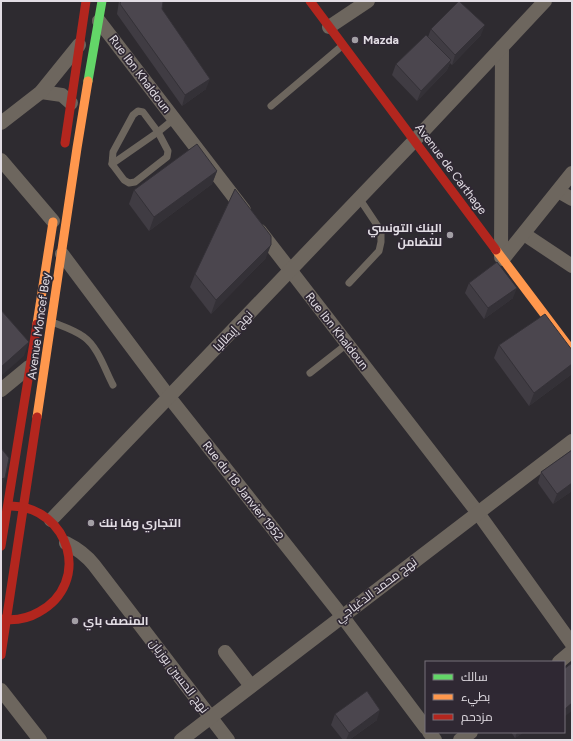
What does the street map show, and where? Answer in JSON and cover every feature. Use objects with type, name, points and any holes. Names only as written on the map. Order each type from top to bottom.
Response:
[{"type":"main road","points":[[64,150],[86,1]]},
{"type":"main road","name":"Avenue Moncef Bey","points":[[1,655],[4,620],[24,507],[77,148],[102,1]]},
{"type":"main road","name":"Avenue de Carthage","points":[[310,1],[572,351]]},
{"type":"main road","name":"Avenue Moncef Bey","points":[[1,546],[4,506],[13,472],[55,205]]},
{"type":"main road","points":[[4,506],[24,507],[39,512],[51,520],[60,531],[66,543],[69,566],[64,588],[50,606],[30,618],[4,620]]},
{"type":"street","points":[[329,27],[368,1]]},
{"type":"street","name":"نهج إيطاليا","points":[[51,520],[546,1]]},
{"type":"street","name":"Rue Ibn Khaldoun","points":[[99,21],[478,513],[572,644]]},
{"type":"street","points":[[1,123],[41,92],[80,45]]},
{"type":"street","points":[[502,47],[502,258]]},
{"type":"street","points":[[41,92],[62,95],[71,103]]},
{"type":"street","points":[[1,160],[53,221]]},
{"type":"street","points":[[502,258],[524,234],[572,173]]},
{"type":"street","points":[[558,191],[572,199]]},
{"type":"street","points":[[524,234],[572,266]]},
{"type":"street","name":"Rue du 18 Janvier 1952","points":[[62,254],[169,397],[342,616],[425,727]]},
{"type":"street","points":[[1,390],[29,367]]},
{"type":"street","name":"نهج محمد الدغباجي","points":[[181,740],[572,441]]},
{"type":"street","points":[[1,457],[13,472]]},
{"type":"street","name":"نهج الحسين بوزيان","points":[[66,543],[78,549],[94,565],[228,740]]},
{"type":"street","points":[[560,661],[572,651]]},
{"type":"street","points":[[225,652],[251,686]]},
{"type":"street","points":[[1,690],[40,740]]},
{"type":"street","points":[[460,740],[470,733]]},
{"type":"lane","points":[[271,106],[343,45]]},
{"type":"lane","points":[[138,111],[143,112],[158,132],[168,151],[167,157],[135,182],[129,183],[124,180],[112,164],[113,152],[133,115],[138,111]]},
{"type":"lane","points":[[112,164],[174,119]]},
{"type":"lane","points":[[349,283],[380,251],[381,231],[359,198]]},
{"type":"lane","points":[[52,322],[83,336],[91,344],[113,385]]},
{"type":"lane","points":[[310,373],[348,344]]},
{"type":"building","points":[[121,1],[163,1],[162,9],[210,79],[185,95],[120,4]]},
{"type":"building","points":[[459,1],[485,25],[455,55],[431,29]]},
{"type":"building","points":[[426,35],[451,60],[421,91],[396,64]]},
{"type":"building","points":[[197,144],[217,171],[154,217],[134,190]]},
{"type":"building","points":[[235,189],[271,236],[271,245],[216,300],[195,274]]},
{"type":"building","points":[[497,262],[517,288],[488,308],[469,283]]},
{"type":"building","points":[[1,310],[29,342],[1,367]]},
{"type":"building","points":[[545,314],[572,350],[572,364],[534,393],[499,345]]},
{"type":"building","points":[[1,448],[9,458],[5,478],[1,479]]},
{"type":"building","points":[[572,450],[572,483],[557,494],[541,472]]},
{"type":"building","points":[[572,663],[572,703],[565,709],[565,668]]},
{"type":"building","points":[[367,691],[380,710],[349,733],[335,714]]},
{"type":"traffic: fast","points":[[88,81],[102,1]]},
{"type":"traffic: slow","points":[[37,417],[88,81]]},
{"type":"traffic: slow","points":[[37,324],[53,222]]},
{"type":"traffic: slow","points":[[496,250],[572,351]]},
{"type":"traffic: jam","points":[[65,143],[86,1]]},
{"type":"traffic: jam","points":[[310,1],[496,250]]},
{"type":"traffic: jam","points":[[1,546],[37,324]]},
{"type":"traffic: jam","points":[[1,655],[37,417]]},
{"type":"traffic: jam","points":[[1,619],[21,619],[39,612],[55,599],[65,583],[69,566],[67,548],[60,532],[48,519],[31,510],[11,506]]},
{"type":"place","name":"Mazda","points":[[355,40]]},
{"type":"place","name":"البنك التونسي للتضامن","points":[[450,235]]},
{"type":"place","name":"التجاري وفا بنك","points":[[91,523]]},
{"type":"place","name":"المنصف باي","points":[[75,621]]}]
